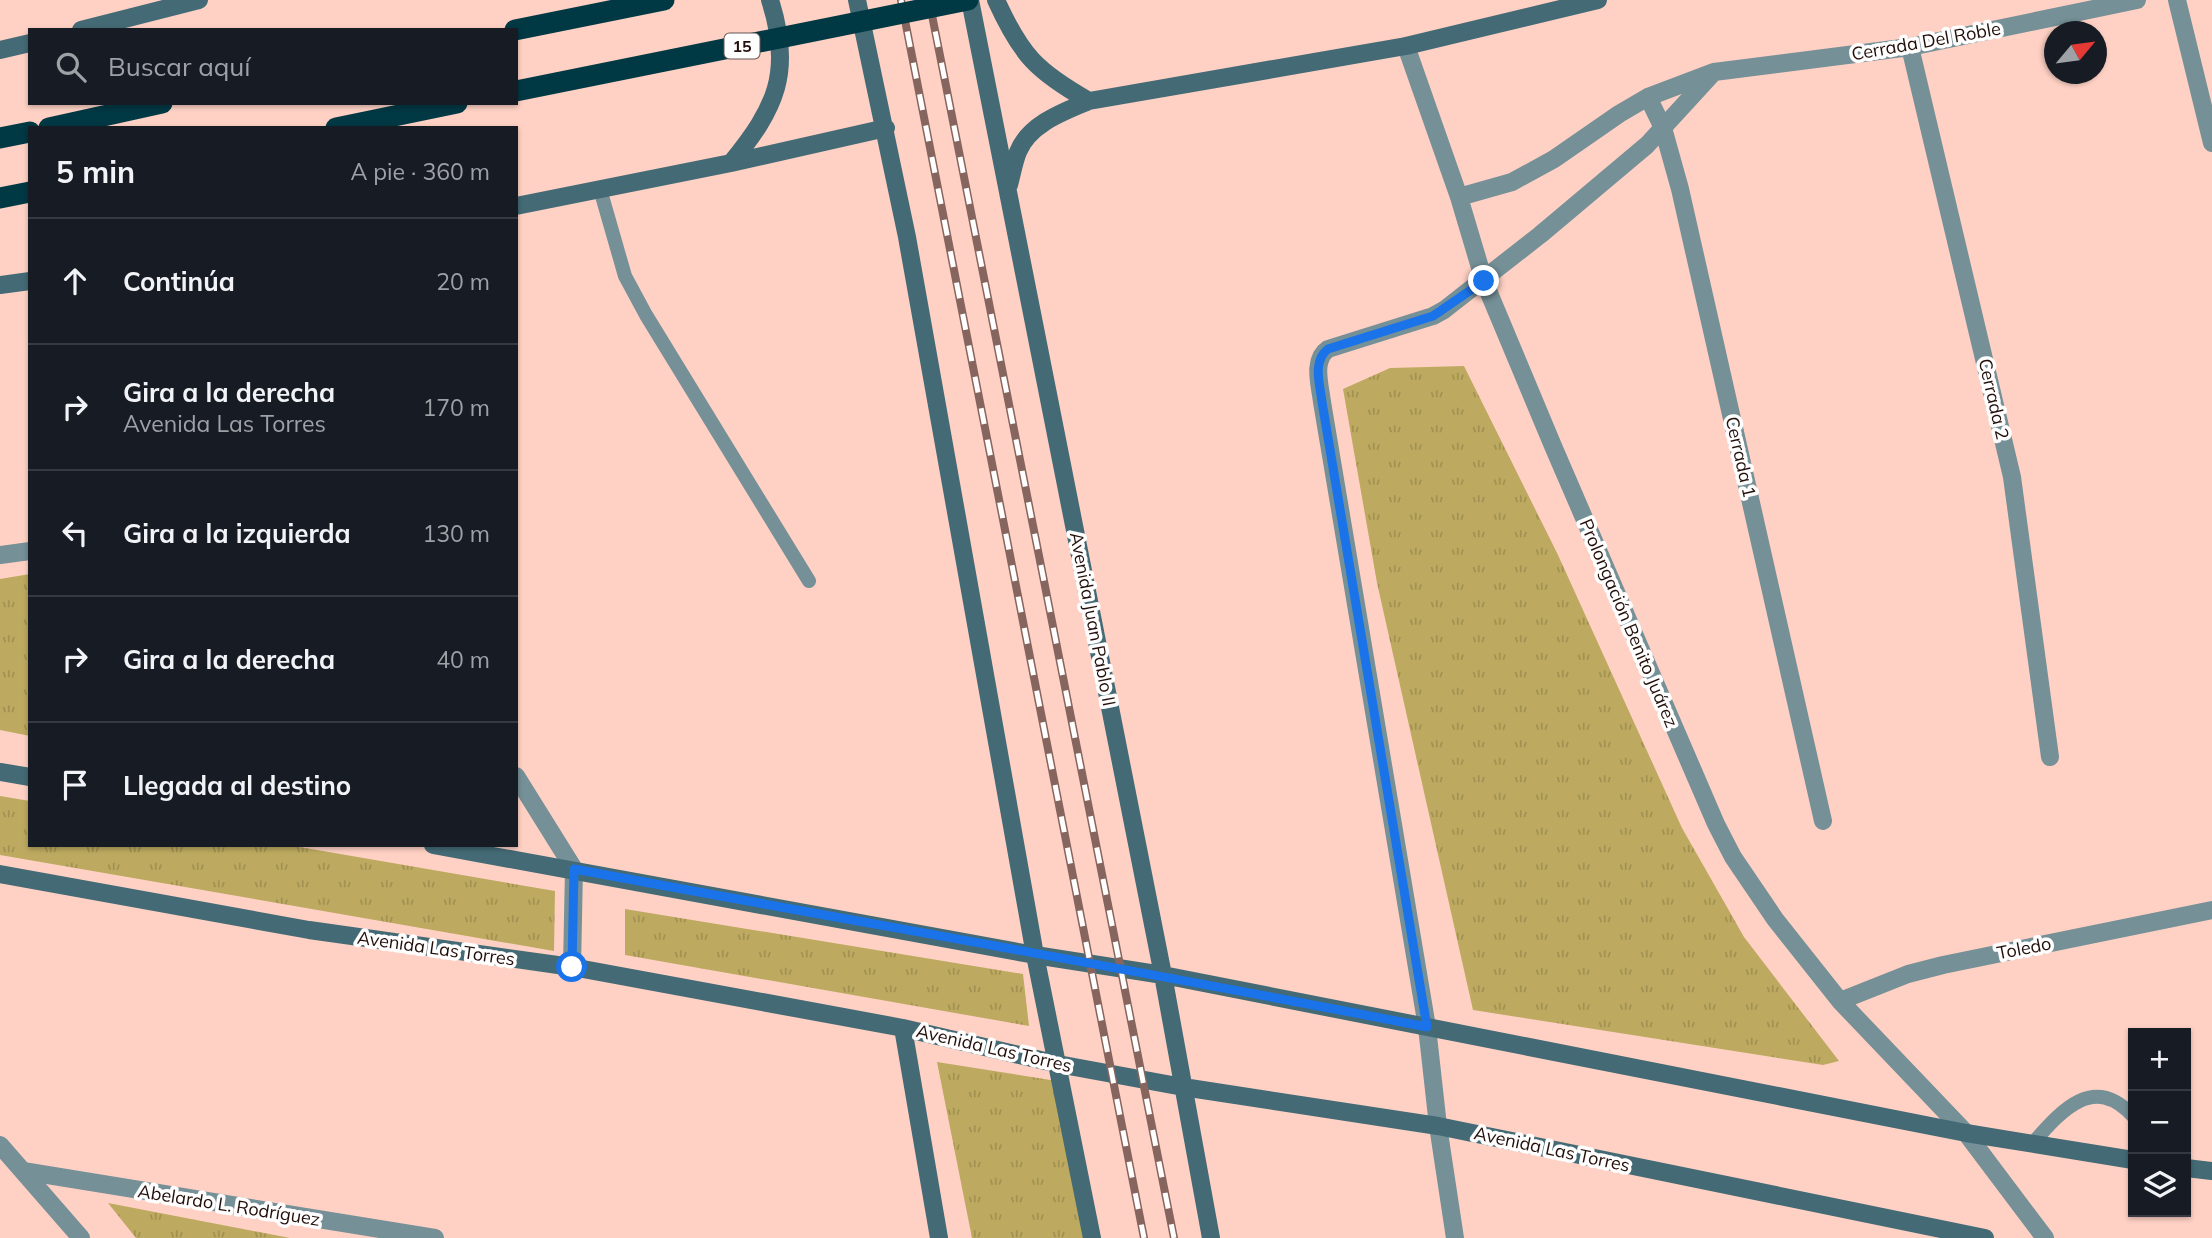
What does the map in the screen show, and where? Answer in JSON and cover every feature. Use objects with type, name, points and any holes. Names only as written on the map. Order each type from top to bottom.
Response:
[{"type":"highway","points":[[518,29],[664,0]]},
{"type":"highway","name":"15","points":[[518,91],[969,0]]},
{"type":"highway","points":[[58,126],[153,105]]},
{"type":"highway","points":[[346,126],[447,105]]},
{"type":"highway","points":[[0,138],[28,132]]},
{"type":"highway","points":[[0,198],[28,191]]},
{"type":"street","points":[[89,28],[199,0]]},
{"type":"street","points":[[730,163],[757,131],[776,93],[781,61],[771,0]]},
{"type":"street","points":[[857,0],[886,128],[1035,955],[1092,1238]]},
{"type":"street","name":"Avenida Juan Pablo II","points":[[969,0],[1163,975],[1211,1238]]},
{"type":"street","points":[[996,0],[1010,30],[1037,66],[1053,81],[1089,102]]},
{"type":"street","points":[[1008,188],[1018,151],[1027,137],[1046,121],[1089,102],[1406,46],[1598,0]]},
{"type":"street","name":"Cerrada Del Roble","points":[[1459,197],[1512,182],[1554,159],[1648,97],[1714,72],[1910,47],[2137,0]]},
{"type":"street","points":[[2177,0],[2212,143]]},
{"type":"street","points":[[0,50],[28,43]]},
{"type":"street","name":"Prolongación Benito Juárez","points":[[1406,46],[1459,197],[1484,281],[1716,824],[1750,884],[1840,1001],[1966,1133],[2045,1238]]},
{"type":"street","name":"Cerrada 2","points":[[1910,47],[2012,477],[2050,757]]},
{"type":"street","points":[[1455,1238],[1438,1126],[1427,1027],[1322,402],[1318,363],[1320,356],[1328,349],[1433,316],[1484,281],[1647,145],[1714,72]]},
{"type":"street","name":"Cerrada 1","points":[[1648,97],[1663,128],[1683,202],[1824,821]]},
{"type":"street","points":[[518,206],[886,128]]},
{"type":"street","points":[[0,285],[28,281]]},
{"type":"street","points":[[0,555],[28,551]]},
{"type":"street","points":[[0,772],[28,777]]},
{"type":"street","points":[[518,779],[574,869],[572,967]]},
{"type":"street","points":[[445,847],[1035,955],[1163,975],[1966,1133],[2128,1159]]},
{"type":"street","name":"Avenida Las Torres","points":[[0,874],[309,930],[572,967],[903,1028],[1058,1064],[1183,1087],[1438,1126],[1985,1238]]},
{"type":"street","name":"Toledo","points":[[1840,1001],[1908,974],[1943,965],[2212,910]]},
{"type":"street","points":[[903,1028],[939,1238]]},
{"type":"street","points":[[0,1145],[81,1238]]},
{"type":"street","points":[[2191,1169],[2212,1171]]},
{"type":"street","name":"Abelardo L. Rodríguez","points":[[23,1171],[435,1238]]},
{"type":"lane","points":[[600,189],[625,276],[646,315],[809,581]]},
{"type":"lane","points":[[2032,1144],[2060,1112],[2083,1099],[2104,1096],[2128,1110]]},
{"type":"green space","points":[[1464,366],[1558,555],[1682,828],[1744,937],[1839,1061],[1823,1065],[1473,1010],[1377,583],[1343,389],[1390,368]]},
{"type":"green space","points":[[28,574],[28,736],[0,730],[0,579]]},
{"type":"green space","points":[[0,796],[28,801],[28,847],[300,847],[555,891],[554,951],[0,855]]},
{"type":"green space","points":[[625,909],[1023,974],[1029,1026],[625,955]]},
{"type":"green space","points":[[937,1062],[1057,1081],[1086,1238],[972,1238]]},
{"type":"green space","points":[[108,1203],[290,1238],[136,1238]]},
{"type":"railway","points":[[901,0],[1144,1238]]},
{"type":"railway","points":[[929,0],[1174,1238]]},
{"type":"route","points":[[572,967],[574,869],[1035,955],[1163,975],[1427,1027],[1322,402],[1318,363],[1320,356],[1328,349],[1433,316],[1484,281]]}]
